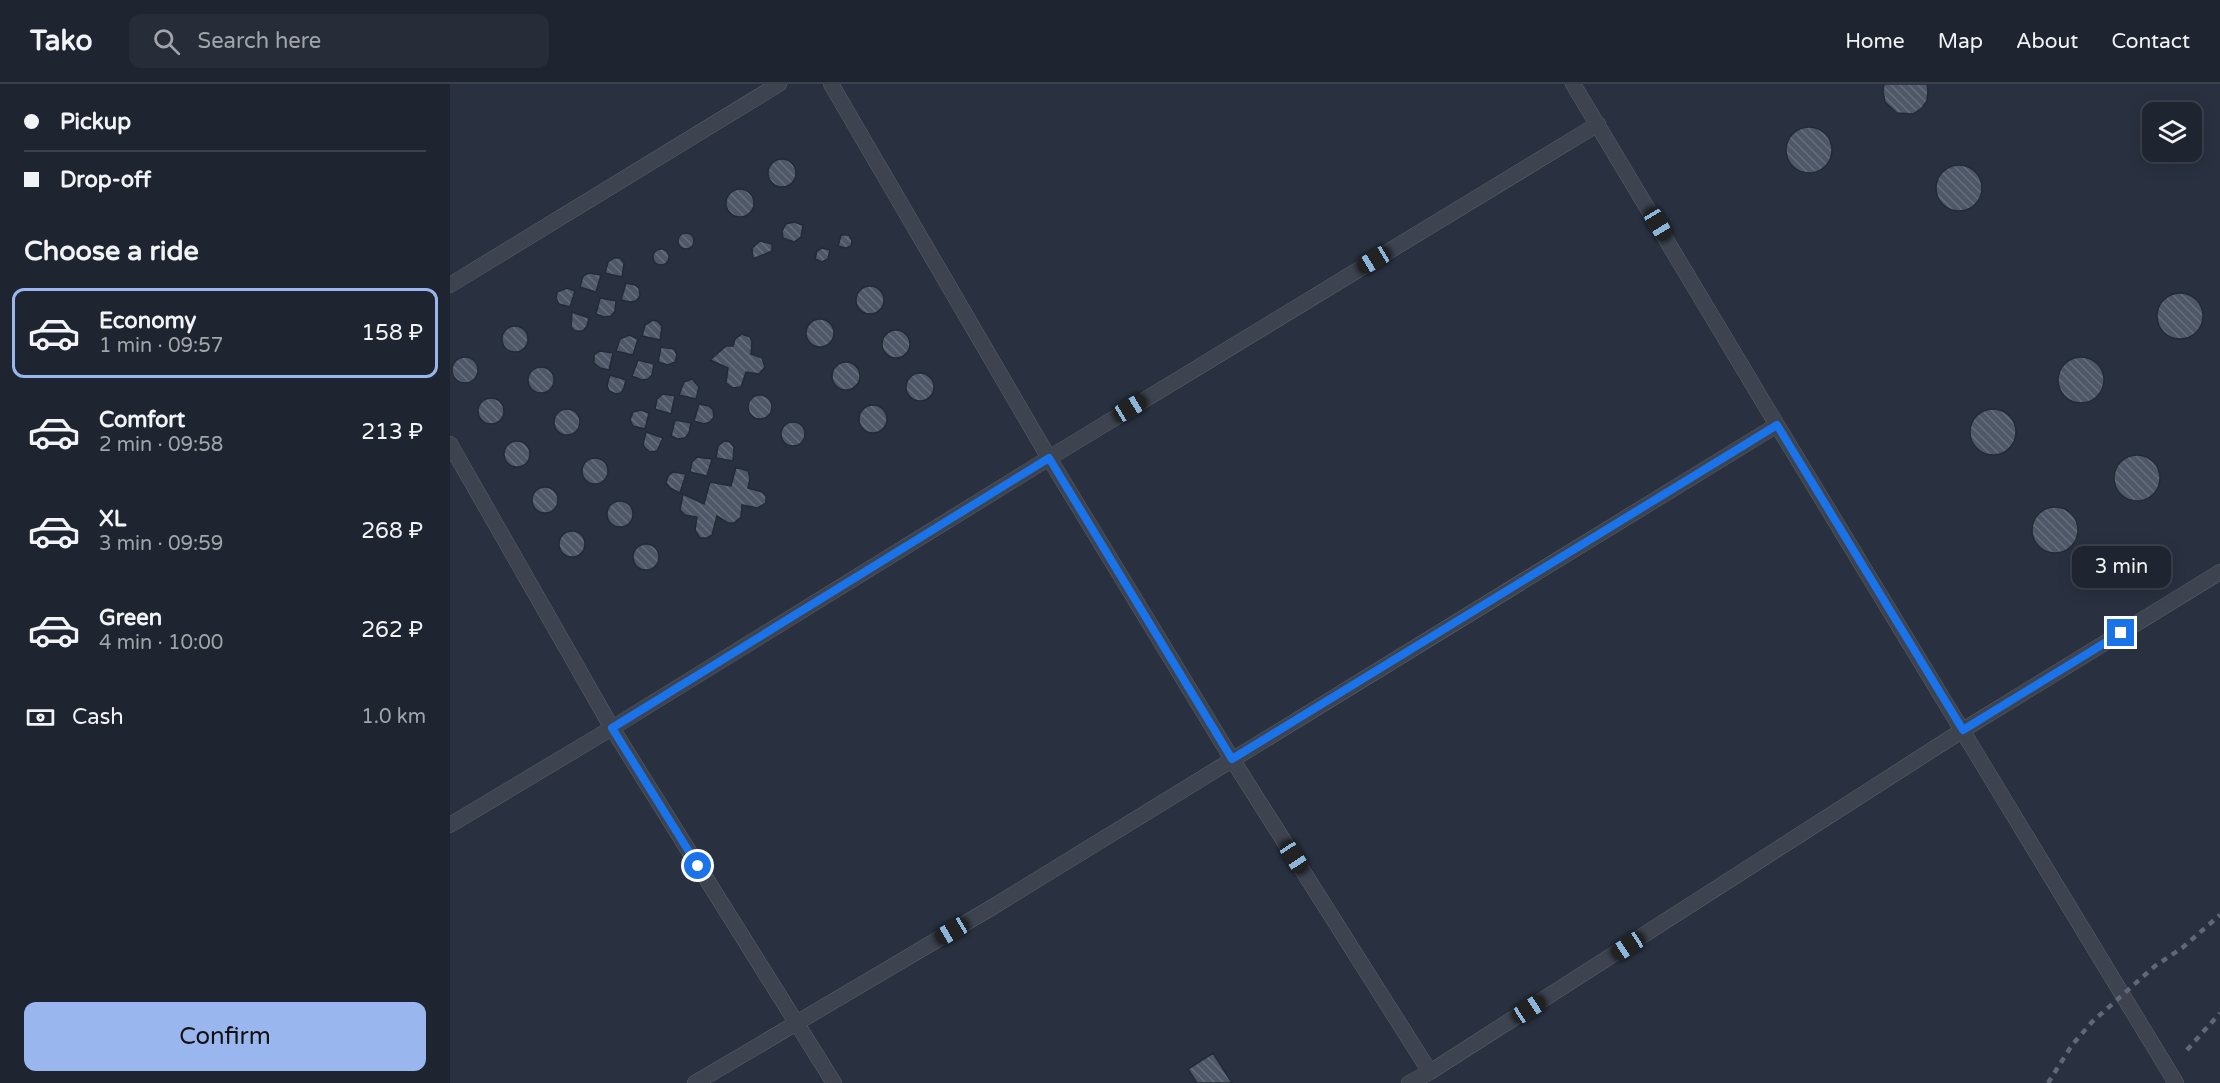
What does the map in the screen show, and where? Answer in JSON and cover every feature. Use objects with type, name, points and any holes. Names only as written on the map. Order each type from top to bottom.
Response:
[{"type":"lane","points":[[450,285],[779,84]]},
{"type":"lane","points":[[831,84],[1049,458],[1232,759],[1430,1072]]},
{"type":"lane","points":[[1573,84],[2176,1083]]},
{"type":"lane","points":[[450,825],[1598,124]]},
{"type":"lane","points":[[695,1083],[991,908],[1777,425]]},
{"type":"lane","points":[[450,444],[612,728],[834,1083]]},
{"type":"lane","points":[[1408,1083],[1430,1072],[1963,730],[2220,572]]},
{"type":"building","points":[[1884,84],[1927,84],[1927,101],[1913,114],[1897,113],[1885,102]]},
{"type":"building","points":[[1809,127],[1825,134],[1832,150],[1825,166],[1809,173],[1793,166],[1786,150],[1793,134]]},
{"type":"building","points":[[782,159],[792,163],[796,173],[792,183],[782,187],[772,183],[768,173],[772,163]]},
{"type":"building","points":[[1959,165],[1975,172],[1982,188],[1975,204],[1959,211],[1943,204],[1936,188],[1943,172]]},
{"type":"building","points":[[740,189],[750,193],[754,203],[750,213],[740,217],[730,213],[726,203],[730,193]]},
{"type":"building","points":[[794,222],[803,225],[801,237],[794,242],[783,238],[782,231],[786,224]]},
{"type":"building","points":[[686,233],[694,241],[686,249],[678,241]]},
{"type":"building","points":[[841,235],[849,235],[852,241],[851,246],[846,248],[838,246]]},
{"type":"building","points":[[760,241],[772,244],[772,251],[753,259],[752,248]]},
{"type":"building","points":[[822,248],[830,250],[828,259],[822,262],[815,259],[817,251]]},
{"type":"building","points":[[661,249],[669,257],[661,265],[653,257]]},
{"type":"building","points":[[614,258],[620,258],[624,263],[622,277],[605,273],[608,262]]},
{"type":"building","points":[[589,273],[601,275],[596,292],[580,287],[583,276]]},
{"type":"building","points":[[626,283],[639,288],[640,296],[636,301],[621,300]]},
{"type":"building","points":[[870,286],[880,290],[884,300],[880,310],[870,314],[860,310],[856,300],[860,290]]},
{"type":"building","points":[[567,288],[575,291],[570,307],[559,304],[556,298],[557,292]]},
{"type":"building","points":[[2180,293],[2196,300],[2203,316],[2196,332],[2180,339],[2164,332],[2157,316],[2164,300]]},
{"type":"building","points":[[600,298],[616,301],[615,311],[611,316],[604,317],[596,314]]},
{"type":"building","points":[[572,312],[589,318],[583,331],[575,331],[571,327]]},
{"type":"building","points":[[820,319],[830,323],[834,333],[830,343],[820,347],[810,343],[806,333],[810,323]]},
{"type":"building","points":[[653,320],[662,326],[660,340],[642,336],[645,325]]},
{"type":"building","points":[[515,326],[524,330],[528,339],[524,348],[515,352],[506,348],[502,339],[506,330]]},
{"type":"building","points":[[896,330],[906,334],[910,344],[906,354],[896,358],[886,354],[882,344],[886,334]]},
{"type":"building","points":[[742,334],[750,337],[751,354],[762,358],[765,367],[759,374],[746,372],[741,387],[733,388],[726,383],[728,368],[710,360],[726,346],[733,346],[735,339]]},
{"type":"building","points":[[629,335],[638,339],[633,355],[616,351],[620,339]]},
{"type":"building","points":[[661,347],[674,349],[677,355],[675,362],[668,365],[658,362]]},
{"type":"building","points":[[600,351],[613,353],[609,370],[600,368],[594,363],[594,355]]},
{"type":"building","points":[[465,357],[474,361],[478,370],[474,379],[465,383],[456,379],[452,370],[456,361]]},
{"type":"building","points":[[2081,357],[2097,364],[2104,380],[2097,396],[2081,403],[2065,396],[2058,380],[2065,364]]},
{"type":"building","points":[[638,360],[654,364],[652,375],[648,379],[642,380],[632,376]]},
{"type":"building","points":[[846,362],[856,366],[860,376],[856,386],[846,390],[836,386],[832,376],[836,366]]},
{"type":"building","points":[[541,367],[550,371],[554,380],[550,389],[541,393],[532,389],[528,380],[532,371]]},
{"type":"building","points":[[920,373],[930,377],[934,387],[930,397],[920,401],[910,397],[906,387],[910,377]]},
{"type":"building","points":[[610,375],[626,380],[621,393],[616,394],[609,391],[607,385]]},
{"type":"building","points":[[692,379],[699,387],[696,399],[679,395],[684,382]]},
{"type":"building","points":[[663,394],[675,396],[671,414],[655,409],[657,399]]},
{"type":"building","points":[[760,395],[768,399],[772,407],[768,415],[760,419],[752,415],[748,407],[752,399]]},
{"type":"building","points":[[491,398],[500,402],[504,411],[500,420],[491,424],[482,420],[478,411],[482,402]]},
{"type":"building","points":[[699,404],[709,406],[713,410],[714,417],[710,422],[704,424],[694,421]]},
{"type":"building","points":[[873,405],[883,409],[887,419],[883,429],[873,433],[863,429],[859,419],[863,409]]},
{"type":"building","points":[[567,409],[576,413],[580,422],[576,431],[567,435],[558,431],[554,422],[558,413]]},
{"type":"building","points":[[1993,409],[2009,416],[2016,432],[2009,448],[1993,455],[1977,448],[1970,432],[1977,416]]},
{"type":"building","points":[[641,410],[649,413],[645,429],[633,426],[630,420],[633,412]]},
{"type":"building","points":[[675,420],[691,423],[689,433],[685,438],[678,439],[671,436]]},
{"type":"building","points":[[793,422],[801,426],[805,434],[801,442],[793,446],[785,442],[781,434],[785,426]]},
{"type":"building","points":[[646,432],[663,438],[657,451],[650,452],[645,448],[643,444]]},
{"type":"building","points":[[517,441],[526,445],[530,454],[526,463],[517,467],[508,463],[504,454],[508,445]]},
{"type":"building","points":[[724,441],[730,442],[734,447],[733,461],[716,458],[718,446]]},
{"type":"building","points":[[2137,455],[2153,462],[2160,478],[2153,494],[2137,501],[2121,494],[2114,478],[2121,462]]},
{"type":"building","points":[[697,457],[712,459],[707,476],[690,472],[692,462]]},
{"type":"building","points":[[595,458],[604,462],[608,471],[604,480],[595,484],[586,480],[582,471],[586,462]]},
{"type":"building","points":[[736,467],[748,471],[750,478],[748,488],[762,492],[766,496],[766,503],[758,508],[742,505],[741,517],[734,523],[728,523],[717,516],[712,535],[700,538],[695,530],[697,517],[685,515],[680,510],[683,494],[704,504],[710,482],[731,486]]},
{"type":"building","points":[[673,472],[686,474],[680,493],[666,483],[668,476]]},
{"type":"building","points":[[545,487],[554,491],[558,500],[554,509],[545,513],[536,509],[532,500],[536,491]]},
{"type":"building","points":[[620,501],[629,505],[633,514],[629,523],[620,527],[611,523],[607,514],[611,505]]},
{"type":"building","points":[[2055,507],[2071,514],[2078,530],[2071,546],[2055,553],[2039,546],[2032,530],[2039,514]]},
{"type":"building","points":[[572,531],[581,535],[585,544],[581,553],[572,557],[563,553],[559,544],[563,535]]},
{"type":"building","points":[[646,544],[655,548],[659,557],[655,566],[646,570],[637,566],[633,557],[637,548]]},
{"type":"building","points":[[1213,1053],[1232,1083],[1197,1083],[1188,1069]]},
{"type":"railway","points":[[2048,1083],[2072,1045],[2092,1022],[2155,966],[2182,948],[2220,915]]},
{"type":"railway","points":[[2187,1050],[2220,1013]]},
{"type":"route","points":[[698,866],[612,728],[1049,458],[1232,759],[1777,425],[1963,730],[2121,633]]}]
